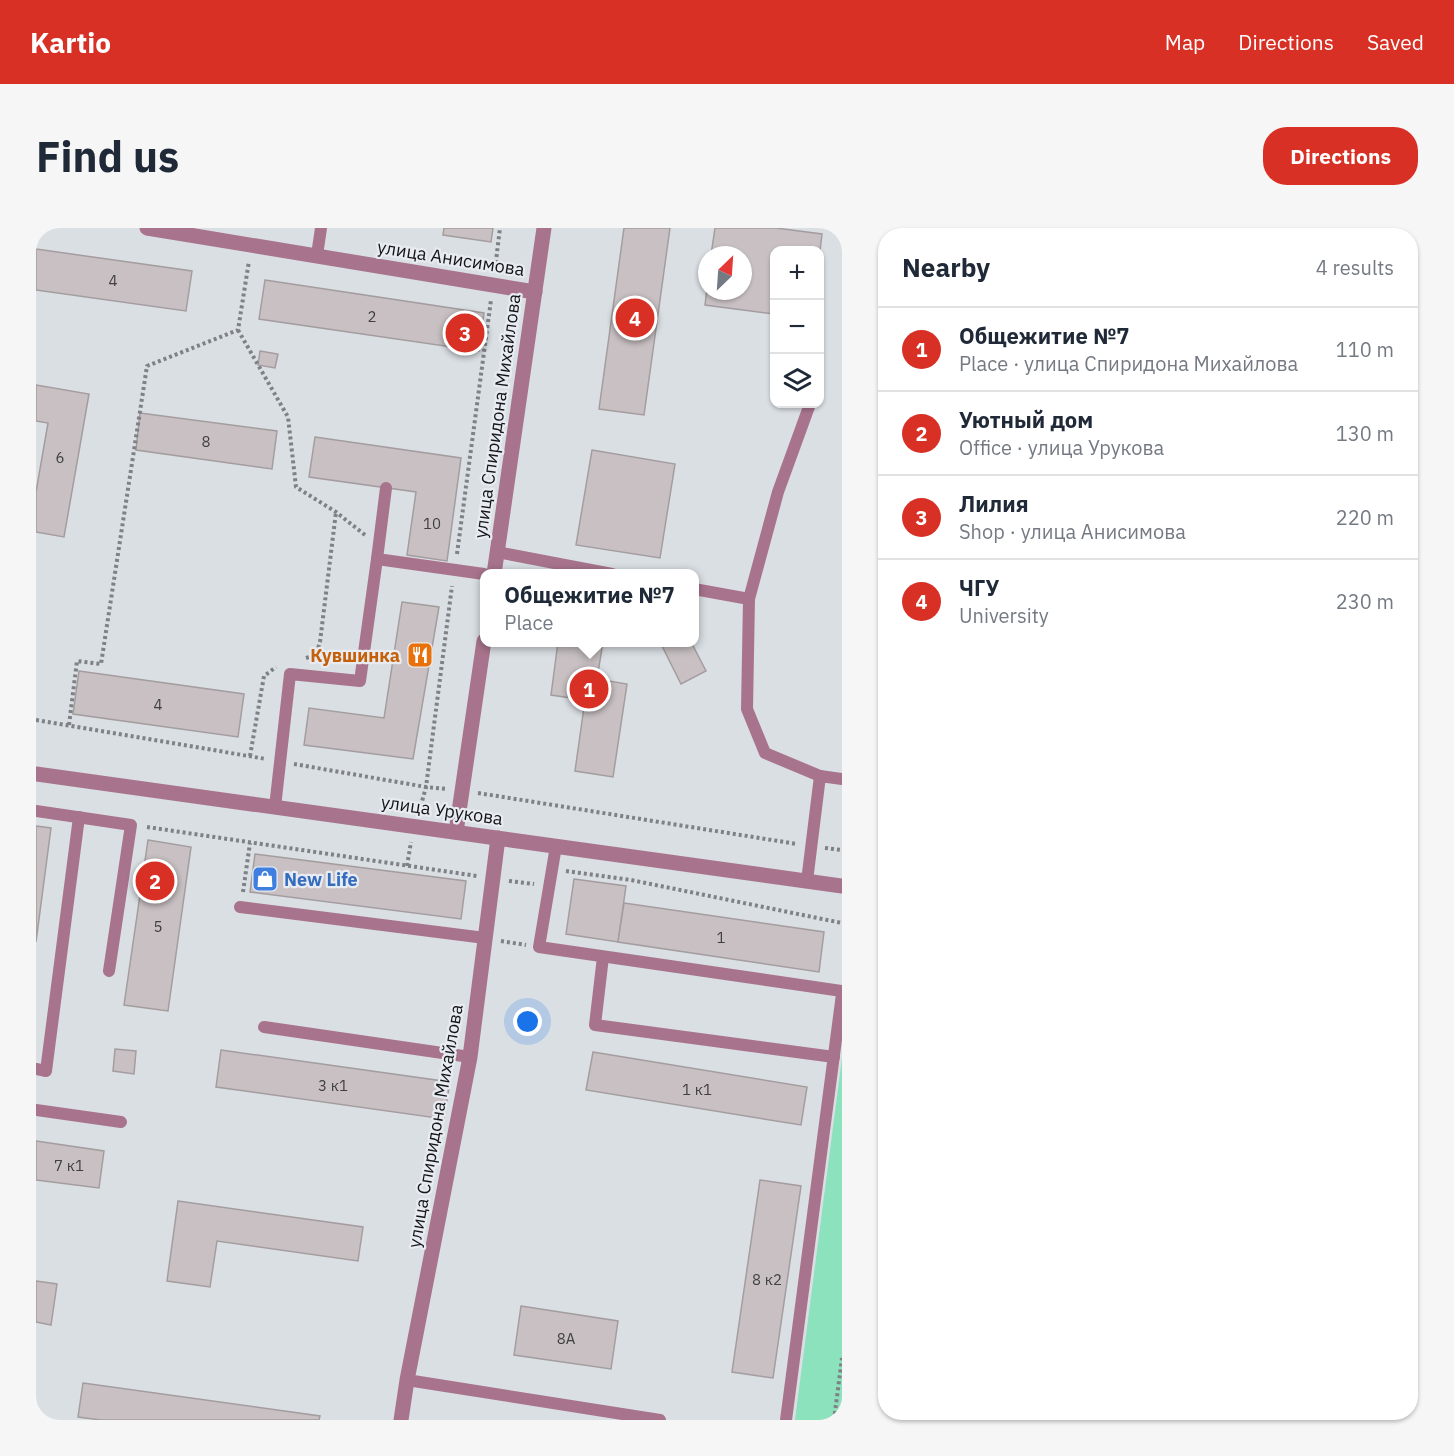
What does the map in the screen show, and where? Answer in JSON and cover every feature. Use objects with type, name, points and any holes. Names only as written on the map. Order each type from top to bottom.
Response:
[{"type":"street","name":"улица Анисимова","points":[[147,228],[535,292]]},
{"type":"street","name":"улица Спиридона Михайлова","points":[[495,569],[544,228]]},
{"type":"street","points":[[456,832],[483,647]]},
{"type":"street","name":"улица Урукова","points":[[36,774],[842,886]]},
{"type":"street","name":"улица Спиридона Михайлова","points":[[401,1420],[470,1057],[498,838]]},
{"type":"lane","points":[[317,255],[321,228]]},
{"type":"lane","points":[[809,408],[778,492],[748,599],[747,709],[765,753],[820,776],[842,779]]},
{"type":"lane","points":[[275,807],[291,674],[360,681],[386,489]]},
{"type":"lane","points":[[497,552],[590,569]]},
{"type":"lane","points":[[377,560],[480,573]]},
{"type":"lane","points":[[699,590],[748,599]]},
{"type":"lane","points":[[807,881],[820,776]]},
{"type":"lane","points":[[36,811],[131,825],[110,971]]},
{"type":"lane","points":[[36,1069],[46,1071],[79,817]]},
{"type":"lane","points":[[556,846],[538,947],[842,992],[786,1420]]},
{"type":"lane","points":[[240,907],[485,938]]},
{"type":"lane","points":[[603,957],[595,1025],[834,1057]]},
{"type":"lane","points":[[264,1027],[470,1057]]},
{"type":"lane","points":[[36,1110],[121,1122]]},
{"type":"lane","points":[[407,1380],[660,1420]]},
{"type":"path","points":[[251,244],[238,330],[288,417],[296,487],[336,512],[379,546]]},
{"type":"path","points":[[69,725],[77,661],[101,664],[147,366],[238,330]]},
{"type":"path","points":[[306,658],[316,655],[320,642],[336,512]]},
{"type":"path","points":[[250,756],[264,676],[273,668],[284,664]]},
{"type":"path","points":[[426,787],[842,850]]},
{"type":"path","points":[[240,907],[250,843]]},
{"type":"path","points":[[485,938],[538,947]]},
{"type":"path","points":[[834,1420],[842,1358]]},
{"type":"green space","points":[[842,1058],[842,1420],[795,1420]]},
{"type":"building","points":[[444,228],[493,228],[491,242],[443,235]]},
{"type":"building","points":[[624,228],[670,228],[644,415],[599,409]]},
{"type":"building","points":[[715,228],[776,228],[822,234],[821,246],[770,246],[770,313],[705,305],[706,300],[752,300],[752,246],[712,246]]},
{"type":"building","points":[[36,249],[192,271],[186,311],[36,290]]},
{"type":"building","points":[[265,280],[484,313],[479,351],[259,319]]},
{"type":"building","points":[[260,351],[278,354],[275,368],[258,365]]},
{"type":"building","points":[[36,385],[89,394],[64,537],[36,532],[36,492],[48,423],[36,421]]},
{"type":"building","points":[[140,413],[277,431],[272,469],[136,450]]},
{"type":"building","points":[[315,437],[461,458],[447,561],[407,555],[416,492],[309,477]]},
{"type":"building","points":[[592,450],[675,464],[660,558],[576,545]]},
{"type":"building","points":[[402,602],[439,607],[413,759],[304,745],[309,708],[384,718]]},
{"type":"building","points":[[557,647],[602,647],[597,679],[627,684],[613,777],[575,771],[585,700],[551,695]]},
{"type":"building","points":[[662,647],[694,647],[706,671],[681,684]]},
{"type":"building","points":[[79,671],[244,694],[238,737],[73,714]]},
{"type":"building","points":[[36,826],[51,828],[36,942]]},
{"type":"building","points":[[148,840],[191,847],[168,1011],[124,1005]]},
{"type":"building","points":[[255,854],[466,881],[461,919],[250,892]]},
{"type":"building","points":[[574,879],[626,886],[618,942],[566,934]]},
{"type":"building","points":[[624,903],[824,932],[819,972],[618,942]]},
{"type":"building","points":[[115,1049],[136,1051],[134,1074],[113,1071]]},
{"type":"building","points":[[221,1050],[450,1082],[444,1119],[216,1087]]},
{"type":"building","points":[[593,1052],[807,1087],[801,1125],[586,1090]]},
{"type":"building","points":[[36,1141],[104,1151],[99,1188],[36,1180]]},
{"type":"building","points":[[760,1180],[801,1186],[773,1378],[732,1372]]},
{"type":"building","points":[[178,1201],[363,1227],[358,1261],[217,1241],[210,1287],[167,1281]]},
{"type":"building","points":[[36,1281],[57,1284],[51,1325],[36,1322]]},
{"type":"building","points":[[521,1306],[618,1321],[611,1369],[514,1355]]},
{"type":"building","points":[[83,1383],[320,1416],[319,1420],[101,1420],[78,1417]]},
{"type":"place","name":"ЧГУ","points":[[635,318]]},
{"type":"place","name":"Лилия","points":[[465,333]]},
{"type":"place","name":"Кувшинка","points":[[420,655]]},
{"type":"place","name":"Общежитие №7","points":[[589,689]]},
{"type":"place","name":"New Life","points":[[265,879]]},
{"type":"place","name":"Уютный дом","points":[[155,881]]}]
